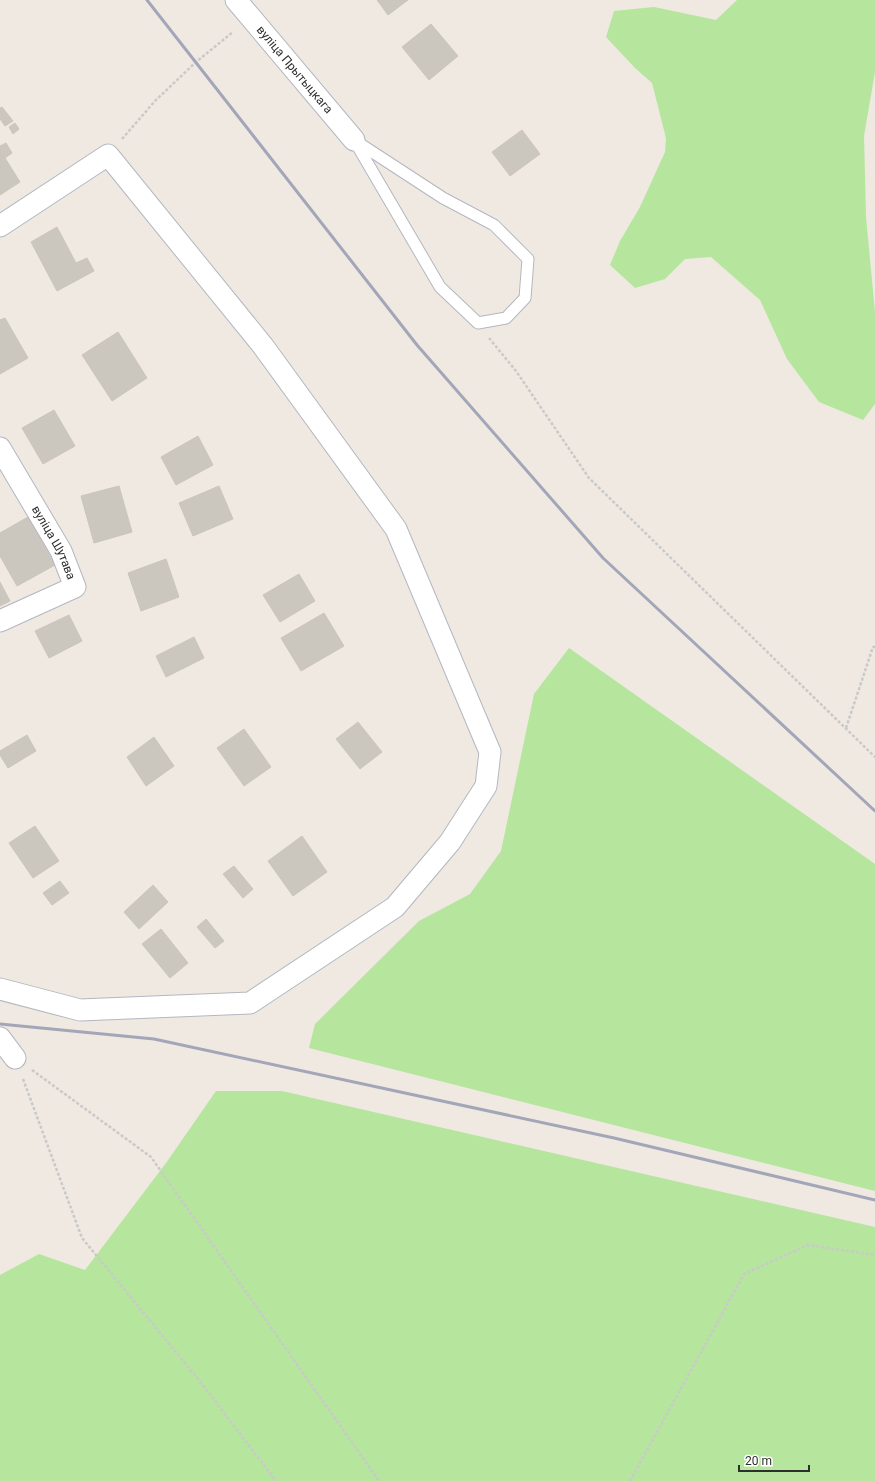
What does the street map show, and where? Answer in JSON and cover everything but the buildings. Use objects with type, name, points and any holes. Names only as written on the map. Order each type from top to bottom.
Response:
[{"type":"street","name":"вуліца Прытыцкага","points":[[236,0],[354,140]]},
{"type":"street","points":[[0,226],[108,155],[263,346],[396,529],[490,752],[486,786],[450,842],[395,907],[250,1003],[80,1010],[0,989]]},
{"type":"street","name":"вуліца Шутава","points":[[0,448],[61,551],[75,587],[0,621]]},
{"type":"street","points":[[0,1038],[15,1058]]},
{"type":"lane","points":[[354,140],[443,198],[494,225],[528,259],[525,298],[506,318],[478,323],[440,287],[354,140]]},
{"type":"path","points":[[108,155],[154,101],[196,62],[251,18]]},
{"type":"path","points":[[478,323],[516,371],[589,478],[875,757]]},
{"type":"path","points":[[846,728],[873,647],[875,647]]},
{"type":"path","points":[[15,1058],[82,1238],[198,1379],[276,1481]]},
{"type":"path","points":[[15,1058],[151,1156],[379,1481]]},
{"type":"path","points":[[630,1481],[744,1274],[808,1245],[875,1255]]},
{"type":"green space","points":[[737,0],[875,0],[875,72],[864,136],[866,217],[875,312],[875,404],[863,420],[819,402],[787,359],[760,300],[711,257],[685,259],[665,279],[635,288],[610,265],[620,241],[640,207],[665,152],[666,138],[652,83],[635,68],[606,37],[614,11],[654,7],[716,20]]},
{"type":"green space","points":[[569,648],[875,864],[875,1191],[309,1048],[315,1024],[419,921],[470,894],[501,851],[534,694]]},
{"type":"green space","points":[[216,1091],[282,1091],[875,1227],[875,1481],[0,1481],[0,1275],[39,1254],[85,1270],[166,1163]]},
{"type":"railway","points":[[147,0],[417,345],[603,558],[875,811]]},
{"type":"railway","points":[[0,1024],[154,1039],[614,1138],[875,1200]]}]
